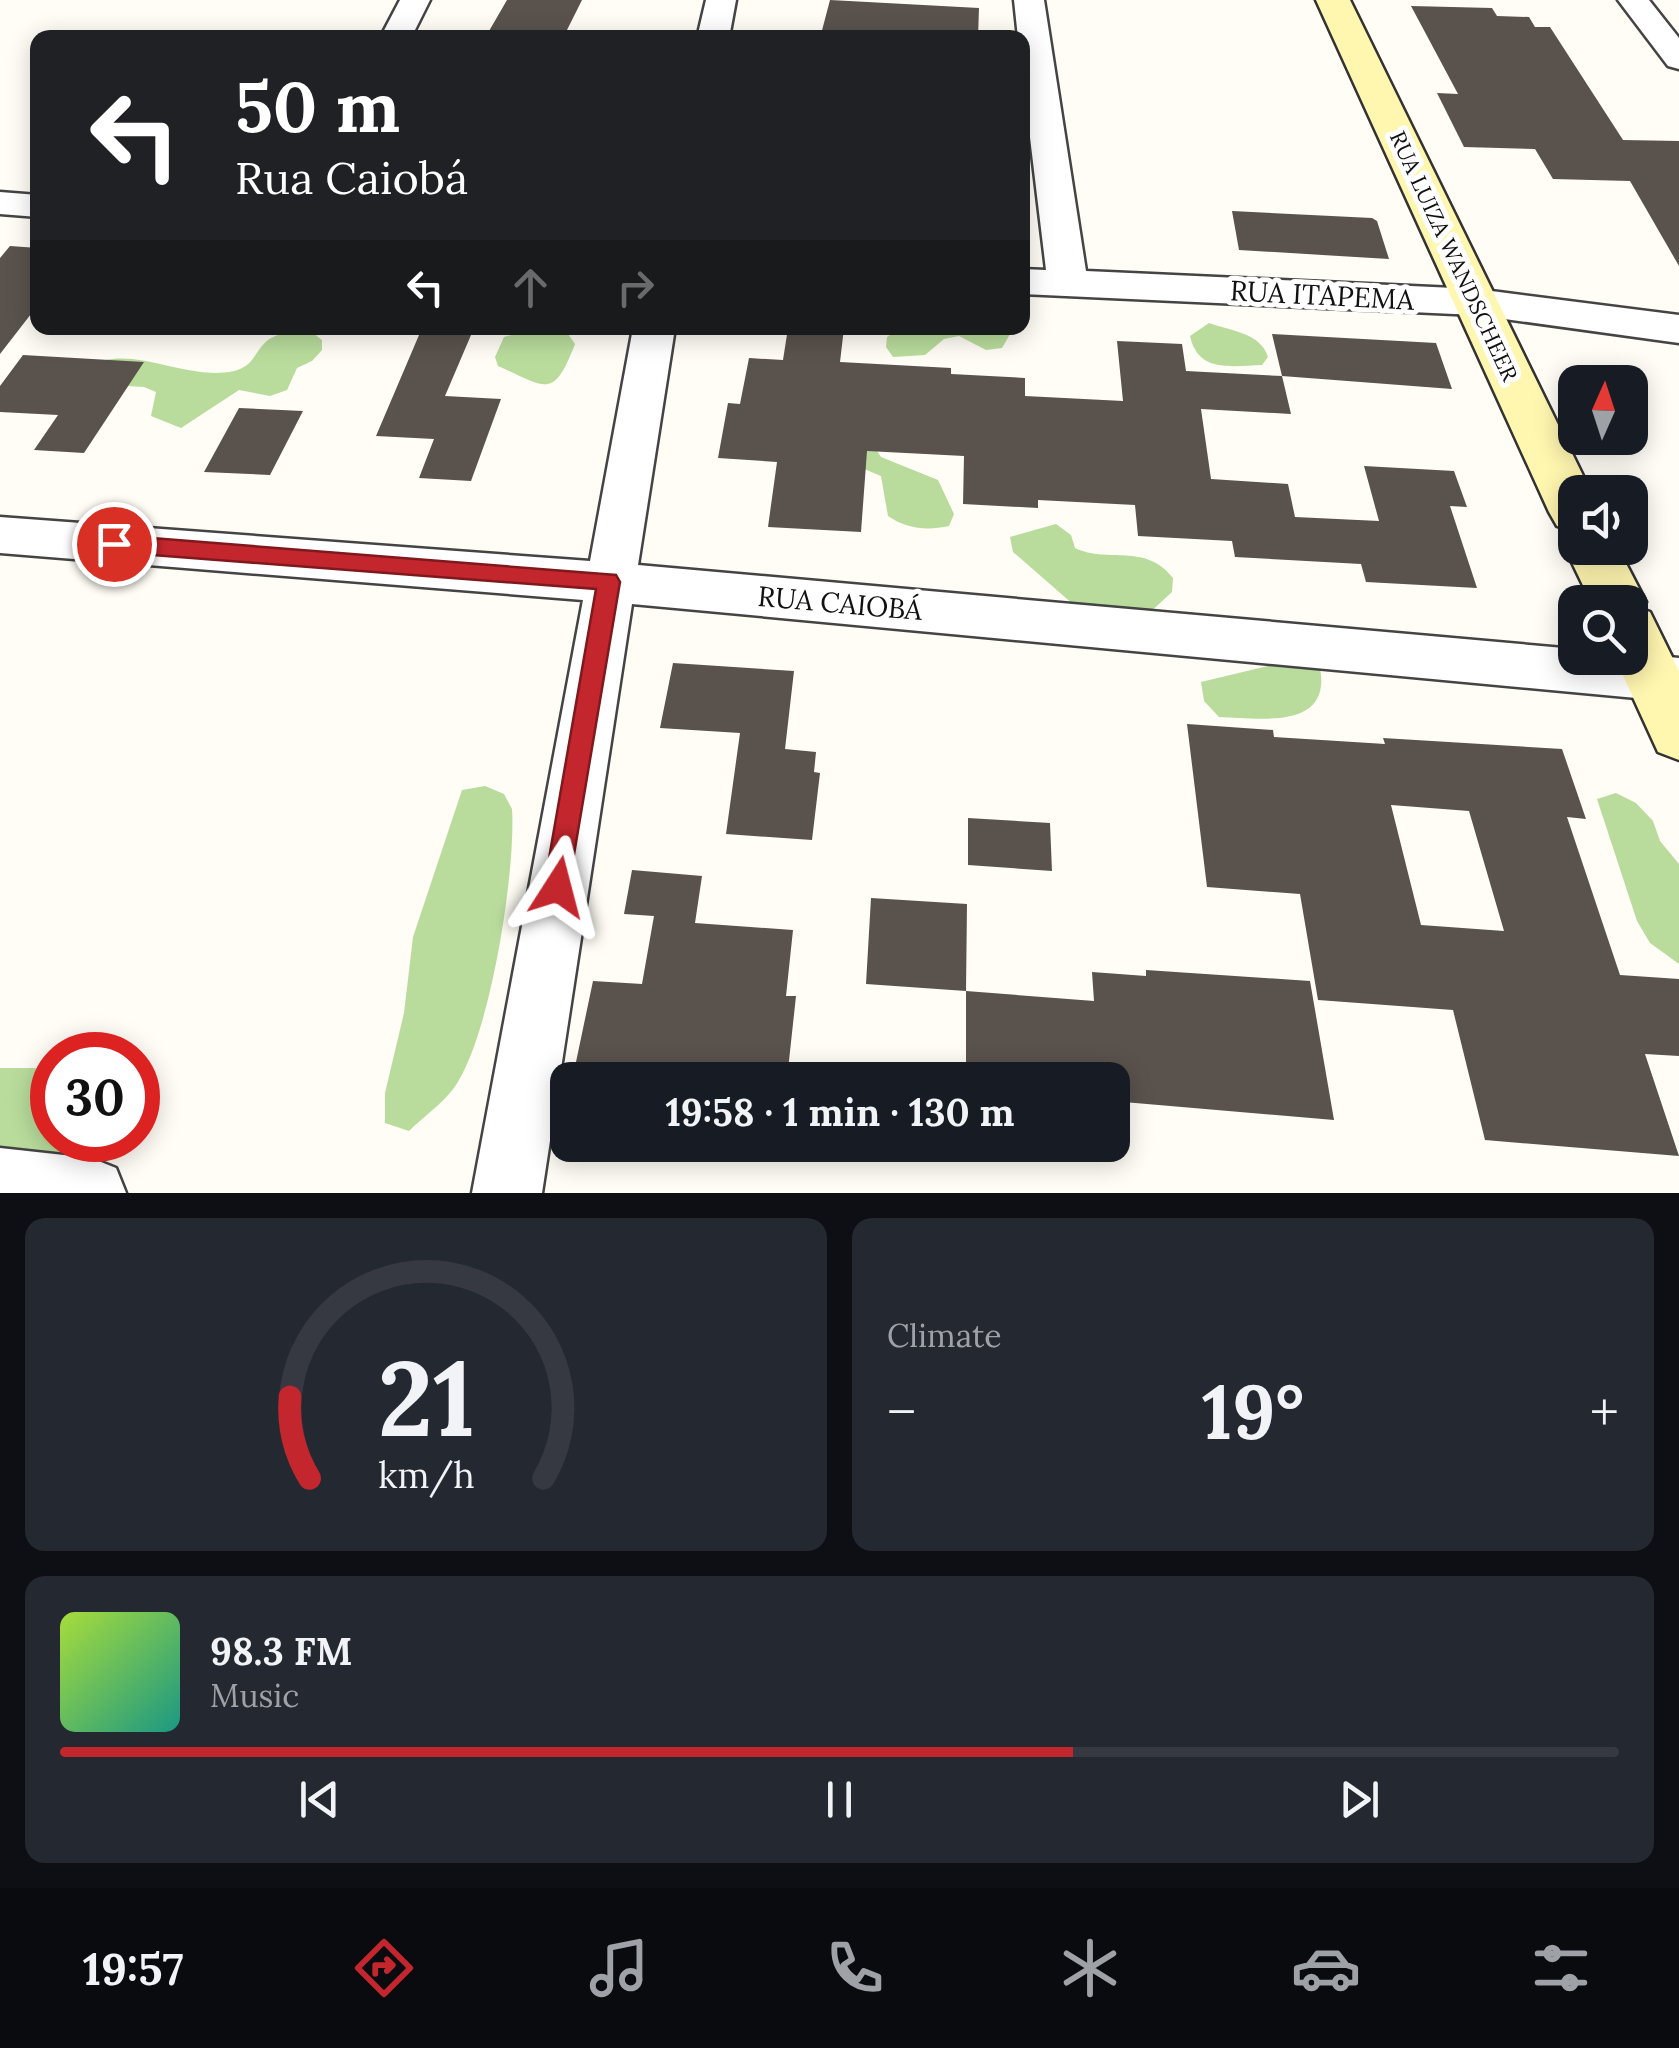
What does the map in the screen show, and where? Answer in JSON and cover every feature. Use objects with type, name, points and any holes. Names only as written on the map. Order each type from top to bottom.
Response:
[{"type":"main road","name":"RUA LUIZA WANDSCHEER","points":[[1332,0],[1558,476]]},
{"type":"main road","points":[[1648,653],[1667,680],[1679,734]]},
{"type":"street","points":[[399,30],[415,0]]},
{"type":"street","points":[[715,30],[721,0]]},
{"type":"street","points":[[1030,0],[1068,284]]},
{"type":"street","points":[[1633,0],[1679,2]]},
{"type":"street","points":[[1633,0],[1679,59]]},
{"type":"street","points":[[0,203],[30,205]]},
{"type":"street","name":"RUA ITAPEMA","points":[[1030,281],[1476,302],[1679,329]]},
{"type":"street","points":[[507,1193],[653,335]]},
{"type":"street","name":"RUA CAIOBÁ","points":[[0,535],[608,582],[1667,680]]},
{"type":"street","points":[[0,1183],[90,1193]]},
{"type":"green space","points":[[1209,323],[1252,338],[1268,357],[1262,365],[1208,362],[1194,348],[1190,336]]},
{"type":"green space","points":[[316,335],[322,340],[322,350],[312,361],[297,368],[287,390],[270,396],[239,390],[181,428],[151,416],[156,392],[144,387],[111,385],[86,367],[122,359],[196,372],[234,371],[246,366],[271,338]]},
{"type":"green space","points":[[569,335],[575,344],[560,374],[554,382],[546,384],[498,366],[495,357],[504,337]]},
{"type":"green space","points":[[1010,335],[1002,348],[986,350],[959,336],[944,339],[925,355],[893,357],[886,347],[887,337]]},
{"type":"green space","points":[[848,407],[881,457],[938,480],[954,514],[949,526],[917,528],[888,516],[881,476],[857,466]]},
{"type":"green space","points":[[1056,524],[1071,535],[1075,548],[1151,560],[1173,578],[1172,592],[1147,615],[1082,612],[1013,552],[1010,537]]},
{"type":"green space","points":[[1280,663],[1320,668],[1321,688],[1315,702],[1304,711],[1271,719],[1219,717],[1204,701],[1201,682]]},
{"type":"green space","points":[[485,786],[504,794],[512,809],[510,872],[489,994],[479,1032],[454,1088],[409,1131],[385,1123],[385,1093],[404,1013],[413,937],[462,790]]},
{"type":"green space","points":[[1616,793],[1636,803],[1653,821],[1660,841],[1679,864],[1679,964],[1650,943],[1637,921],[1597,799]]},
{"type":"green space","points":[[0,1068],[30,1068],[30,1162],[77,1162],[69,1185],[0,1193]]},
{"type":"building","points":[[507,0],[582,0],[567,30],[490,30]]},
{"type":"building","points":[[830,0],[979,8],[978,30],[822,30]]},
{"type":"building","points":[[1411,6],[1492,8],[1497,16],[1529,17],[1535,27],[1550,27],[1623,140],[1679,141],[1679,266],[1630,181],[1553,179],[1535,149],[1464,147],[1437,93],[1458,94]]},
{"type":"building","points":[[1232,211],[1372,218],[1377,221],[1389,259],[1239,250]]},
{"type":"building","points":[[10,246],[30,247],[30,315],[0,354],[0,258]]},
{"type":"building","points":[[1272,334],[1436,343],[1452,389],[1282,376]]},
{"type":"building","points":[[419,335],[471,335],[445,396],[501,399],[471,481],[419,478],[434,439],[376,436]]},
{"type":"building","points":[[787,335],[843,335],[840,362],[951,368],[951,374],[1025,378],[1025,396],[1123,401],[1117,341],[1182,344],[1186,371],[1282,376],[1291,414],[1201,409],[1211,479],[1288,484],[1295,517],[1379,521],[1364,466],[1454,471],[1467,507],[1450,506],[1477,588],[1366,582],[1361,564],[1235,557],[1232,541],[1138,536],[1135,505],[1038,500],[1038,508],[963,504],[964,456],[867,451],[861,532],[768,527],[777,462],[718,458],[728,403],[740,404],[749,358],[783,360]]},
{"type":"building","points":[[23,355],[144,362],[84,453],[34,450],[58,415],[0,412],[0,386]]},
{"type":"building","points":[[239,408],[303,411],[270,475],[204,472]]},
{"type":"building","points":[[673,663],[794,671],[785,749],[816,752],[814,772],[820,773],[812,840],[726,834],[740,733],[660,728]]},
{"type":"building","points":[[1187,724],[1273,730],[1274,737],[1385,744],[1383,738],[1562,749],[1586,819],[1567,817],[1620,975],[1679,979],[1679,1056],[1645,1054],[1679,1156],[1485,1140],[1453,1010],[1318,1000],[1300,894],[1207,887]],"holes":[[[1391,805],[1469,811],[1504,931],[1421,925]]]},
{"type":"building","points":[[968,818],[1050,823],[1052,871],[968,865]]},
{"type":"building","points":[[632,870],[702,876],[695,923],[793,930],[786,996],[796,996],[789,1062],[576,1062],[593,981],[642,984],[654,916],[624,914]]},
{"type":"building","points":[[871,898],[967,904],[966,991],[866,984]]},
{"type":"building","points":[[1146,970],[1310,981],[1334,1120],[1130,1103],[1130,1062],[966,1062],[966,991],[1094,1001],[1092,972],[1146,976]]},
{"type":"route","points":[[114,544],[608,582],[558,887]]}]
